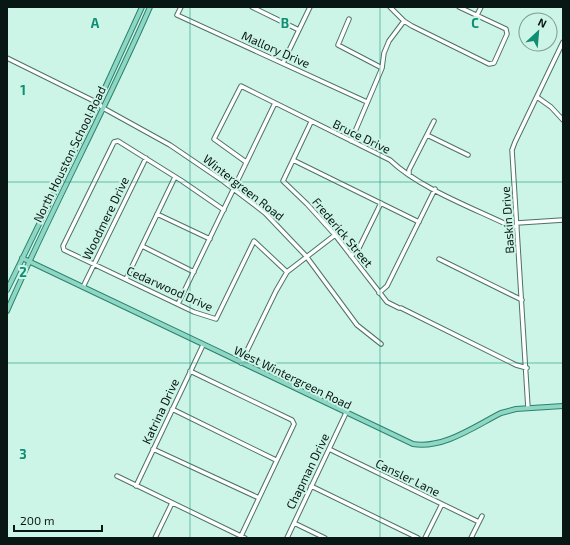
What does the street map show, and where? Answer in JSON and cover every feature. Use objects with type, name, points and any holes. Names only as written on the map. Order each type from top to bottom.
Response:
[{"type":"main road","name":"North Houston School Road","points":[[7,290],[98,103],[142,7]]},
{"type":"main road","name":"North Houston School Road","points":[[7,311],[29,262],[124,66],[150,7]]},
{"type":"main road","name":"West Wintergreen Road","points":[[22,258],[402,440],[423,445],[448,439],[501,413],[528,408],[563,406]]},
{"type":"street","name":"Mallory Drive","points":[[181,7],[177,15],[367,102]]},
{"type":"street","points":[[252,7],[299,30]]},
{"type":"street","points":[[283,63],[310,7]]},
{"type":"street","points":[[390,7],[404,22],[489,64],[494,63],[507,34],[506,29],[459,7]]},
{"type":"street","points":[[477,15],[481,7]]},
{"type":"street","points":[[349,19],[338,45],[382,68]]},
{"type":"street","points":[[351,141],[382,68],[384,52],[389,41],[404,22]]},
{"type":"street","name":"Baskin Drive","points":[[528,408],[527,368],[513,147],[563,42]]},
{"type":"street","points":[[7,58],[98,103],[103,108]]},
{"type":"street","name":"Bruce Drive","points":[[246,162],[214,139],[241,86],[390,160],[401,172],[510,226],[563,220]]},
{"type":"street","points":[[537,97],[551,107],[563,120]]},
{"type":"street","points":[[178,304],[275,103]]},
{"type":"street","name":"Wintergreen Road","points":[[103,108],[170,145],[234,189],[279,226],[306,256],[357,324],[381,344]]},
{"type":"street","points":[[409,176],[409,170],[434,121]]},
{"type":"street","name":"Frederick Street","points":[[311,122],[283,182],[307,204],[335,235],[378,293],[387,302],[516,365],[527,368]]},
{"type":"street","points":[[427,135],[468,155]]},
{"type":"street","name":"Cedarwood Drive","points":[[146,158],[118,141],[111,145],[63,246],[64,250],[178,304],[216,320],[254,241],[287,272]]},
{"type":"street","points":[[146,158],[224,210]]},
{"type":"street","name":"Woodmere Drive","points":[[83,287],[146,158]]},
{"type":"street","points":[[293,160],[419,222]]},
{"type":"street","points":[[126,279],[175,177]]},
{"type":"street","points":[[378,293],[387,286],[435,189]]},
{"type":"street","points":[[351,256],[358,250],[381,203]]},
{"type":"street","points":[[157,214],[210,239]]},
{"type":"street","points":[[241,363],[276,291],[287,272],[335,235]]},
{"type":"street","points":[[142,246],[194,272]]},
{"type":"street","points":[[439,259],[522,300]]},
{"type":"street","name":"Katrina Drive","points":[[136,486],[203,345]]},
{"type":"street","points":[[190,371],[292,420],[294,424],[241,536]]},
{"type":"street","points":[[172,409],[276,460]]},
{"type":"street","name":"Chapman Drive","points":[[286,538],[346,414]]},
{"type":"street","points":[[153,449],[259,498]]},
{"type":"street","name":"Cansler Lane","points":[[329,450],[479,522]]},
{"type":"street","points":[[117,476],[245,538]]},
{"type":"street","points":[[311,486],[418,538]]},
{"type":"street","points":[[155,538],[172,503]]},
{"type":"street","points":[[425,538],[442,504]]},
{"type":"street","points":[[471,538],[482,516]]},
{"type":"street","points":[[294,523],[325,538]]}]
